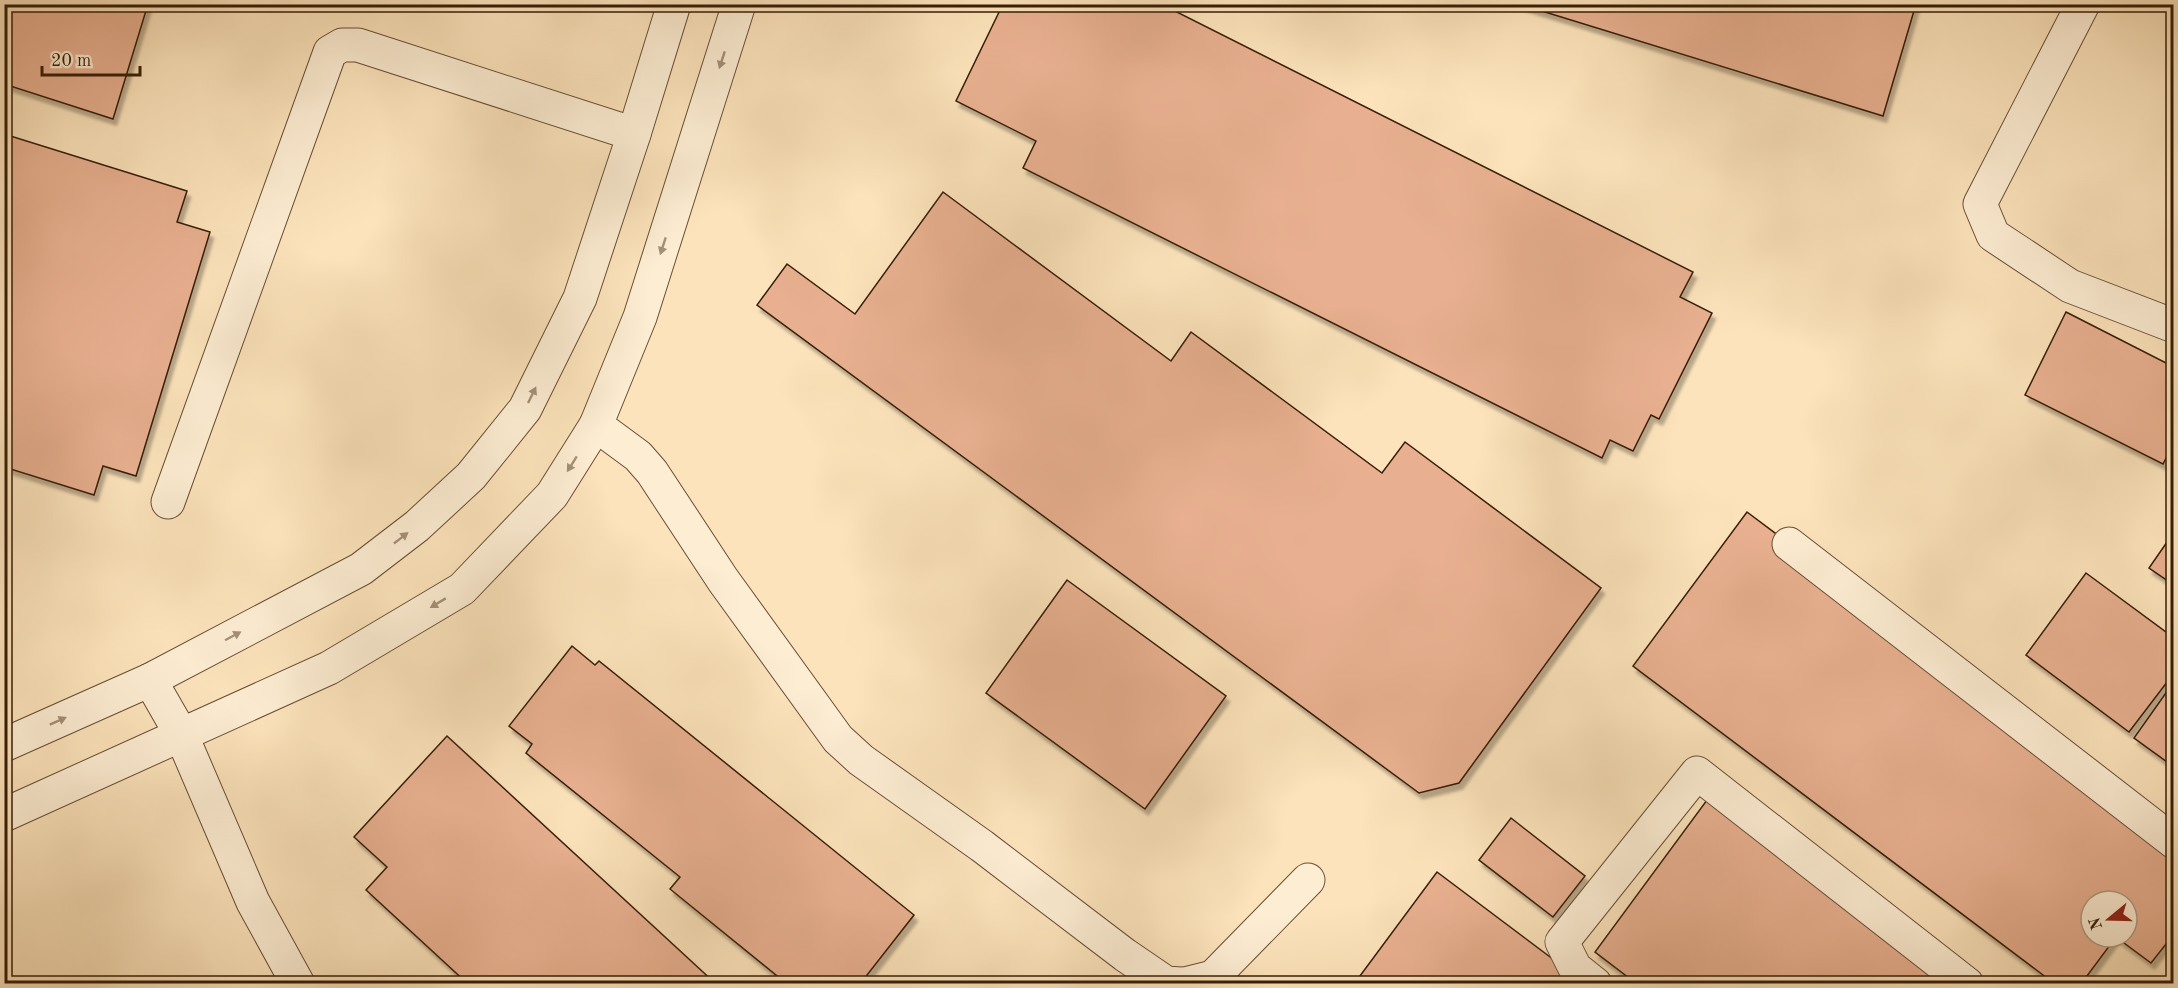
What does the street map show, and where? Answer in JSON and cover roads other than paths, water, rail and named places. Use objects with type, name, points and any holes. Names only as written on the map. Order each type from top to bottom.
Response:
[{"type":"street","points":[[4,745],[150,680],[362,569],[417,526],[471,476],[525,409],[580,298],[674,4]]},
{"type":"street","points":[[4,815],[329,668],[462,589],[552,495],[596,425],[640,317],[739,4]]},
{"type":"street","points":[[2083,4],[1980,204],[1993,235],[2070,286],[2174,326]]},
{"type":"street","points":[[168,502],[330,52],[342,45],[358,45],[634,134]]},
{"type":"street","points":[[596,425],[638,456],[652,472],[723,580],[838,739],[868,765],[982,846],[1125,955],[1166,983],[1183,984],[1213,977],[1308,880]]},
{"type":"street","points":[[1789,544],[2174,842]]},
{"type":"street","points":[[150,680],[181,734],[253,902],[298,984]]},
{"type":"street","points":[[1595,984],[1575,968],[1562,942],[1698,772],[1967,984]]}]
